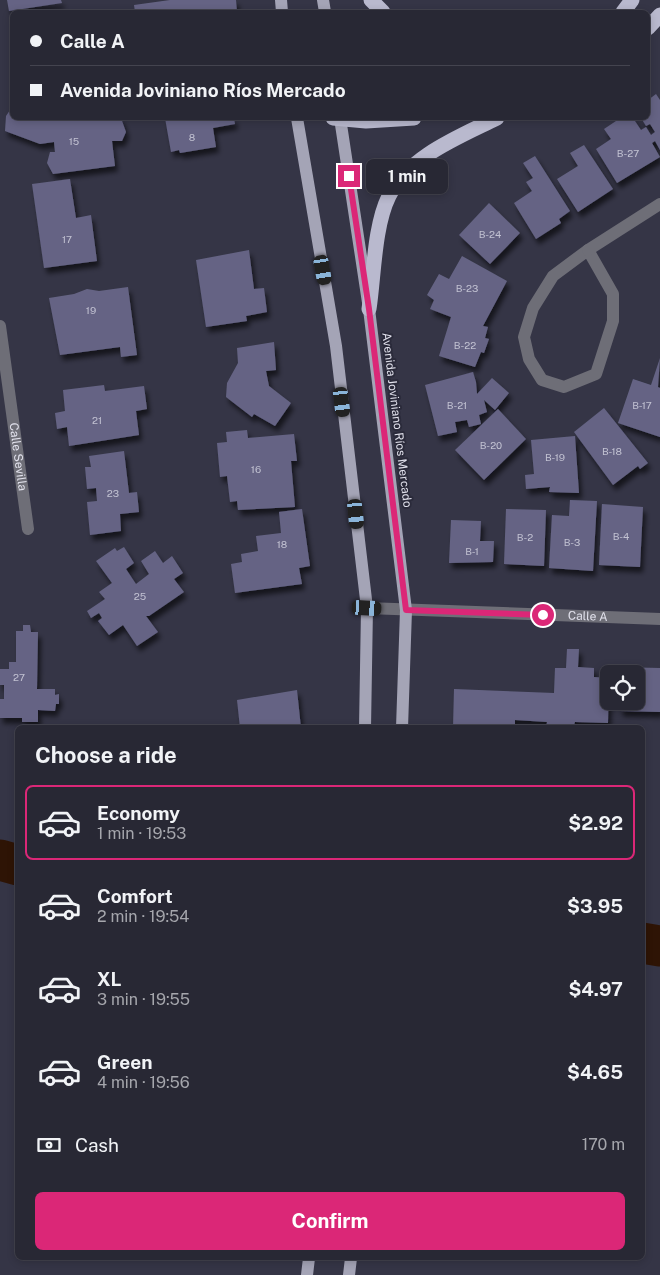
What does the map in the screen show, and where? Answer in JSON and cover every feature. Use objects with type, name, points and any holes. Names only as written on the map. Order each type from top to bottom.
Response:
[{"type":"highway","points":[[371,0],[381,10]]},
{"type":"highway","points":[[650,26],[660,15]]},
{"type":"highway","points":[[356,120],[382,120]]},
{"type":"highway","points":[[369,309],[380,229],[389,196],[399,181],[416,163],[454,139],[493,120]]},
{"type":"main road","points":[[297,120],[336,346],[367,608],[365,725]]},
{"type":"main road","name":"Avenida Joviniano Ríos Mercado","points":[[337,120],[369,309],[406,610],[402,725]]},
{"type":"main road","points":[[307,1275],[309,1260]]},
{"type":"main road","points":[[349,1275],[351,1260]]},
{"type":"street","points":[[588,250],[613,294],[613,321],[596,374],[564,387],[542,380],[529,359],[524,337],[533,308],[553,276],[588,250],[660,204]]},
{"type":"street","name":"Calle Sevilla","points":[[0,326],[3,381],[28,528]]},
{"type":"street","name":"Calle A","points":[[367,608],[660,619]]},
{"type":"building","points":[[7,0],[61,0],[62,3],[10,10]]},
{"type":"building","points":[[170,0],[236,0],[237,10],[135,10],[134,5]]},
{"type":"building","points":[[656,94],[660,100],[660,150],[655,141],[652,143],[660,157],[617,183],[596,149],[611,139],[604,129],[615,120],[634,120],[641,130],[646,127],[651,135],[655,132],[650,124],[646,126],[642,120],[650,120],[650,98]]},
{"type":"building","points":[[10,110],[10,120],[122,120],[126,132],[122,141],[112,141],[115,166],[53,174],[47,163],[50,152],[55,152],[54,142],[40,144],[5,131],[6,116]]},
{"type":"building","points":[[165,120],[234,120],[235,124],[213,128],[216,147],[180,153],[179,150],[171,152]]},
{"type":"building","points":[[584,145],[613,189],[578,212],[557,179],[578,166],[570,153]]},
{"type":"building","points":[[535,156],[570,211],[559,219],[561,223],[536,239],[514,203],[532,191],[526,182],[533,178],[523,163]]},
{"type":"building","points":[[70,179],[76,218],[91,215],[97,261],[44,268],[32,184]]},
{"type":"building","points":[[489,203],[520,233],[490,264],[459,235]]},
{"type":"building","points":[[249,250],[254,289],[264,288],[267,312],[246,316],[247,321],[206,327],[196,260]]},
{"type":"building","points":[[462,256],[507,281],[483,326],[488,327],[485,338],[489,339],[484,353],[481,352],[475,367],[439,356],[451,317],[430,309],[434,300],[427,295],[439,274],[449,279]]},
{"type":"building","points":[[128,287],[137,355],[121,357],[120,347],[60,355],[49,298],[74,294],[87,289],[99,291]]},
{"type":"building","points":[[274,342],[276,370],[266,371],[269,386],[291,403],[275,426],[254,414],[252,417],[226,397],[227,383],[238,363],[237,348]]},
{"type":"building","points":[[660,358],[658,387],[660,388],[660,437],[618,423],[633,379],[651,385]]},
{"type":"building","points":[[473,372],[477,394],[492,378],[509,393],[495,410],[484,400],[487,412],[479,415],[481,424],[469,427],[467,420],[455,422],[457,432],[438,436],[425,385]]},
{"type":"building","points":[[104,385],[105,391],[144,386],[147,409],[136,411],[139,435],[69,446],[67,427],[57,429],[55,413],[65,411],[63,390]]},
{"type":"building","points":[[604,408],[648,463],[640,469],[638,466],[613,485],[574,432]]},
{"type":"building","points":[[498,409],[526,439],[484,480],[455,450]]},
{"type":"building","points":[[247,430],[248,438],[294,434],[297,461],[291,461],[295,507],[238,510],[237,501],[230,502],[227,476],[220,477],[217,443],[227,442],[226,432]]},
{"type":"building","points":[[575,436],[579,493],[549,492],[550,487],[526,489],[525,475],[534,474],[531,440]]},
{"type":"building","points":[[124,451],[129,493],[137,492],[139,512],[120,514],[121,531],[90,535],[87,502],[97,501],[96,488],[87,489],[85,467],[91,467],[89,456]]},
{"type":"building","points":[[570,500],[597,501],[593,571],[549,568],[552,515],[569,516]]},
{"type":"building","points":[[602,504],[643,507],[640,567],[599,565]]},
{"type":"building","points":[[302,509],[310,566],[299,568],[302,584],[235,593],[231,564],[242,562],[241,554],[258,551],[256,536],[281,533],[279,512]]},
{"type":"building","points":[[506,509],[546,510],[544,566],[504,564]]},
{"type":"building","points":[[451,520],[481,521],[480,541],[494,541],[493,562],[449,563]]},
{"type":"building","points":[[124,547],[134,563],[126,569],[136,584],[149,574],[141,561],[155,551],[163,563],[172,556],[183,573],[174,579],[184,592],[149,616],[146,616],[158,632],[137,646],[123,625],[109,635],[98,621],[102,618],[99,613],[91,618],[87,611],[105,599],[99,592],[112,583],[96,561],[115,548],[117,551]]},
{"type":"building","points":[[23,625],[30,625],[31,632],[38,632],[37,689],[55,689],[55,695],[59,694],[59,704],[56,704],[55,711],[38,710],[38,722],[22,722],[22,718],[0,718],[0,699],[4,699],[4,685],[0,685],[0,669],[9,669],[9,662],[16,662],[16,631],[23,631]]},
{"type":"building","points":[[567,649],[579,649],[578,667],[594,668],[594,677],[600,677],[600,710],[608,710],[608,723],[575,722],[574,725],[546,725],[547,722],[515,720],[515,725],[453,725],[454,689],[554,693],[555,668],[566,668]]},
{"type":"building","points":[[645,668],[660,668],[660,712],[620,711],[645,710]]},
{"type":"building","points":[[297,690],[301,725],[240,725],[237,700]]},
{"type":"waterway","points":[[0,860],[15,864]]},
{"type":"waterway","points":[[645,944],[660,946]]},
{"type":"route","points":[[349,176],[390,464],[406,610],[543,615]]}]
